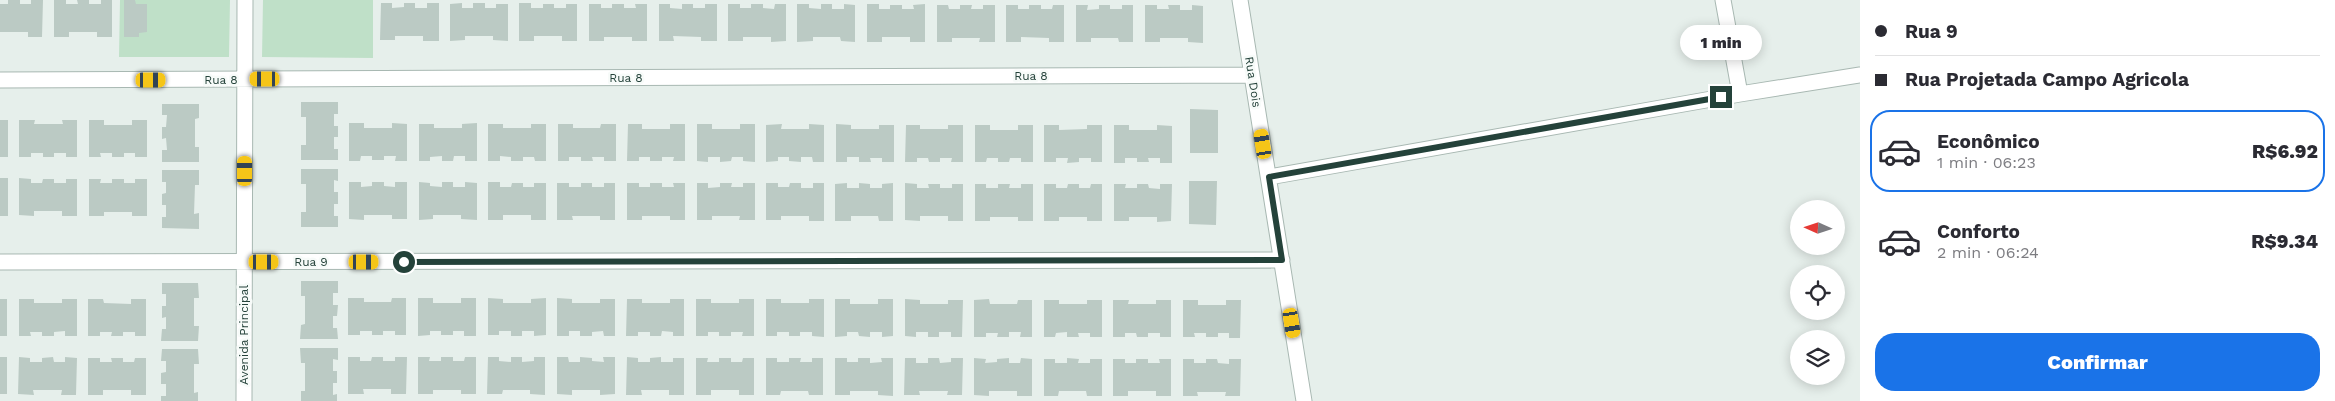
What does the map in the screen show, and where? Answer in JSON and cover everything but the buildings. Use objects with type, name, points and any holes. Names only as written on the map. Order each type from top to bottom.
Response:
[{"type":"street","name":"Avenida Principal","points":[[244,401],[245,0]]},
{"type":"street","name":"Rua Dois","points":[[1240,0],[1304,401]]},
{"type":"street","points":[[1723,0],[1740,94]]},
{"type":"street","points":[[1269,177],[1740,94],[1860,75]]},
{"type":"street","name":"Rua 8","points":[[0,80],[1252,76]]},
{"type":"street","name":"Rua 9","points":[[0,262],[1282,260]]},
{"type":"green space","points":[[120,0],[230,0],[229,57],[119,57]]},
{"type":"green space","points":[[263,0],[373,0],[373,58],[262,57]]},
{"type":"route","points":[[404,262],[1282,260],[1269,177],[1459,145],[1721,97]]}]
